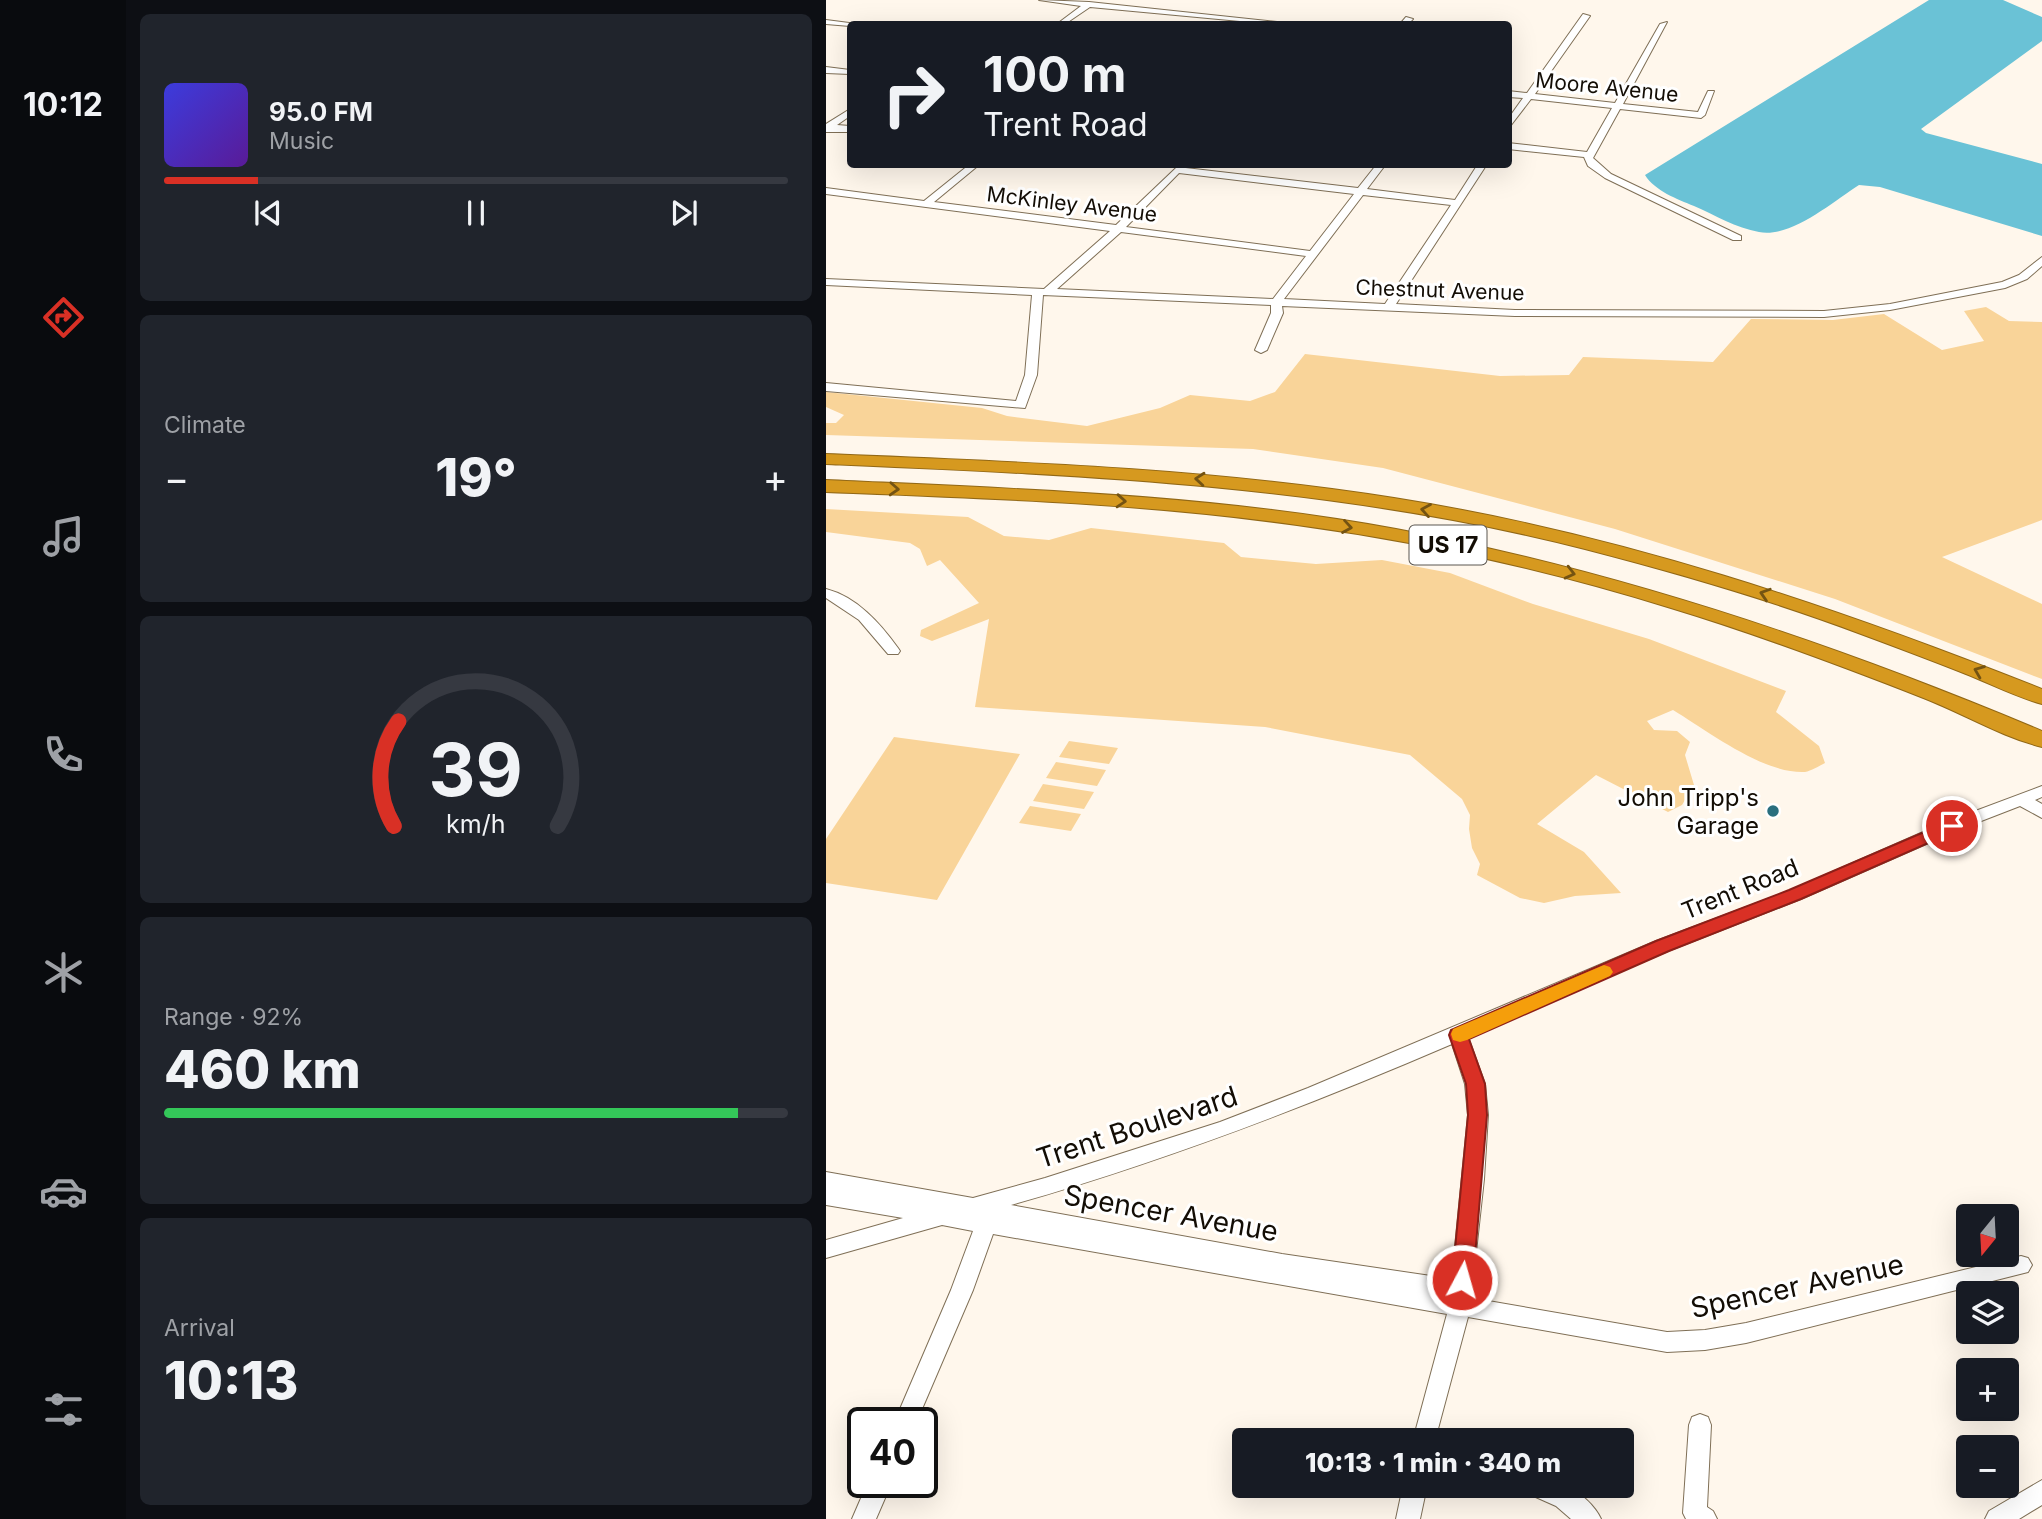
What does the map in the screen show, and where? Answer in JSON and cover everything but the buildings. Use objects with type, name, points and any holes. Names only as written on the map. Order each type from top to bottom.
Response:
[{"type":"highway","points":[[826,459],[1166,475],[1305,490],[1473,518],[1605,548],[1764,594],[1926,650],[2042,697]]},
{"type":"highway","name":"US 17","points":[[826,486],[1101,499],[1234,511],[1364,529],[1494,555],[1628,588],[1767,631],[1908,682],[2042,740]]},
{"type":"street","points":[[1043,0],[1260,21]]},
{"type":"street","points":[[1166,12],[1179,0]]},
{"type":"street","points":[[1065,21],[1089,4]]},
{"type":"street","points":[[1512,120],[1586,16]]},
{"type":"street","points":[[826,22],[847,24]]},
{"type":"street","points":[[1664,23],[1588,158],[1591,164],[1608,176],[1737,238]]},
{"type":"street","points":[[826,70],[847,72]]},
{"type":"street","name":"Moore Avenue","points":[[1512,94],[1701,115],[1711,93]]},
{"type":"street","points":[[827,128],[847,114]]},
{"type":"street","points":[[827,128],[847,130]]},
{"type":"street","points":[[1512,146],[1590,155]]},
{"type":"street","points":[[926,204],[971,168]]},
{"type":"street","points":[[1261,350],[1276,313],[1276,302],[1379,168]]},
{"type":"street","points":[[1388,308],[1480,168]]},
{"type":"street","points":[[826,387],[1021,405],[1031,374],[1042,292],[1117,230],[1177,170],[1458,203]]},
{"type":"street","name":"McKinley Avenue","points":[[826,191],[1313,254]]},
{"type":"street","points":[[1013,216],[1027,205]]},
{"type":"street","name":"Chestnut Avenue","points":[[826,282],[1516,313],[1836,313],[1890,307],[2005,285],[2023,276],[2042,261]]},
{"type":"street","points":[[826,593],[847,602],[865,616],[893,651]]},
{"type":"street","name":"Trent Road","points":[[1458,1035],[1662,946],[1795,895],[2042,791]]},
{"type":"street","points":[[2021,799],[2042,812]]},
{"type":"street","points":[[1427,1428],[1460,1305],[1474,1179],[1478,1115],[1475,1084],[1458,1035]]},
{"type":"street","name":"Trent Boulevard","points":[[826,1249],[1045,1187],[1224,1129],[1458,1035]]},
{"type":"street","name":"Spencer Avenue","points":[[826,1181],[1282,1263],[1431,1286],[1460,1305]]},
{"type":"street","name":"Spencer Avenue","points":[[826,1196],[1667,1342],[1746,1333],[2021,1265]]},
{"type":"street","points":[[912,1407],[962,1290],[987,1222]]},
{"type":"street","points":[[1700,1425],[1695,1513],[1705,1519]]},
{"type":"street","points":[[1997,1519],[2042,1492]]},
{"type":"street","points":[[864,1519],[873,1498]]},
{"type":"street","points":[[1408,1519],[1412,1498]]},
{"type":"street","points":[[1565,1498],[1589,1519]]},
{"type":"shaded area","points":[[1986,307],[2009,321],[2042,322],[2042,520],[1942,557],[2042,604],[2042,679],[1835,599],[1615,529],[1383,468],[1253,449],[826,435],[826,423],[836,423],[844,415],[826,407],[826,392],[982,408],[1007,416],[1087,426],[1160,408],[1190,395],[1250,401],[1275,392],[1305,354],[1500,376],[1569,375],[1583,357],[1713,362],[1751,319],[1833,320],[1884,314],[1942,350],[1984,341],[1964,311]]},
{"type":"shaded area","points":[[826,509],[968,517],[1004,536],[1049,540],[1091,528],[1224,543],[1241,557],[1316,564],[1382,560],[1450,573],[1533,604],[1649,639],[1786,691],[1776,712],[1819,746],[1825,763],[1805,772],[1772,766],[1736,750],[1673,710],[1647,721],[1654,730],[1677,731],[1690,742],[1685,755],[1694,785],[1682,805],[1668,812],[1596,775],[1537,824],[1584,852],[1621,893],[1575,896],[1544,903],[1520,898],[1477,875],[1480,864],[1472,848],[1470,815],[1462,799],[1410,755],[1265,727],[975,707],[989,619],[932,641],[920,636],[921,630],[979,603],[940,560],[927,566],[920,549],[910,543],[826,532]]},
{"type":"shaded area","points":[[894,737],[1020,754],[937,900],[826,883],[826,839]]},
{"type":"shaded area","points":[[1069,741],[1118,748],[1109,764],[1059,757]]},
{"type":"shaded area","points":[[1056,762],[1106,770],[1097,786],[1046,778]]},
{"type":"shaded area","points":[[1043,784],[1094,792],[1084,809],[1033,801]]},
{"type":"shaded area","points":[[1030,806],[1081,814],[1071,831],[1019,823]]},
{"type":"water","points":[[1929,0],[2003,0],[2042,17],[2042,41],[1921,129],[1926,133],[2042,164],[2042,236],[1880,187],[1859,185],[1798,224],[1785,230],[1759,232],[1734,224],[1660,190],[1645,175]]},
{"type":"slow traffic","points":[[1460,1034],[1604,972]]},
{"type":"place","name":"John Tripp's Garage","points":[[1773,811]]},
{"type":"route","points":[[1462,1280],[1474,1179],[1478,1115],[1470,1063],[1458,1035],[1662,946],[1795,895],[1952,826]]}]
